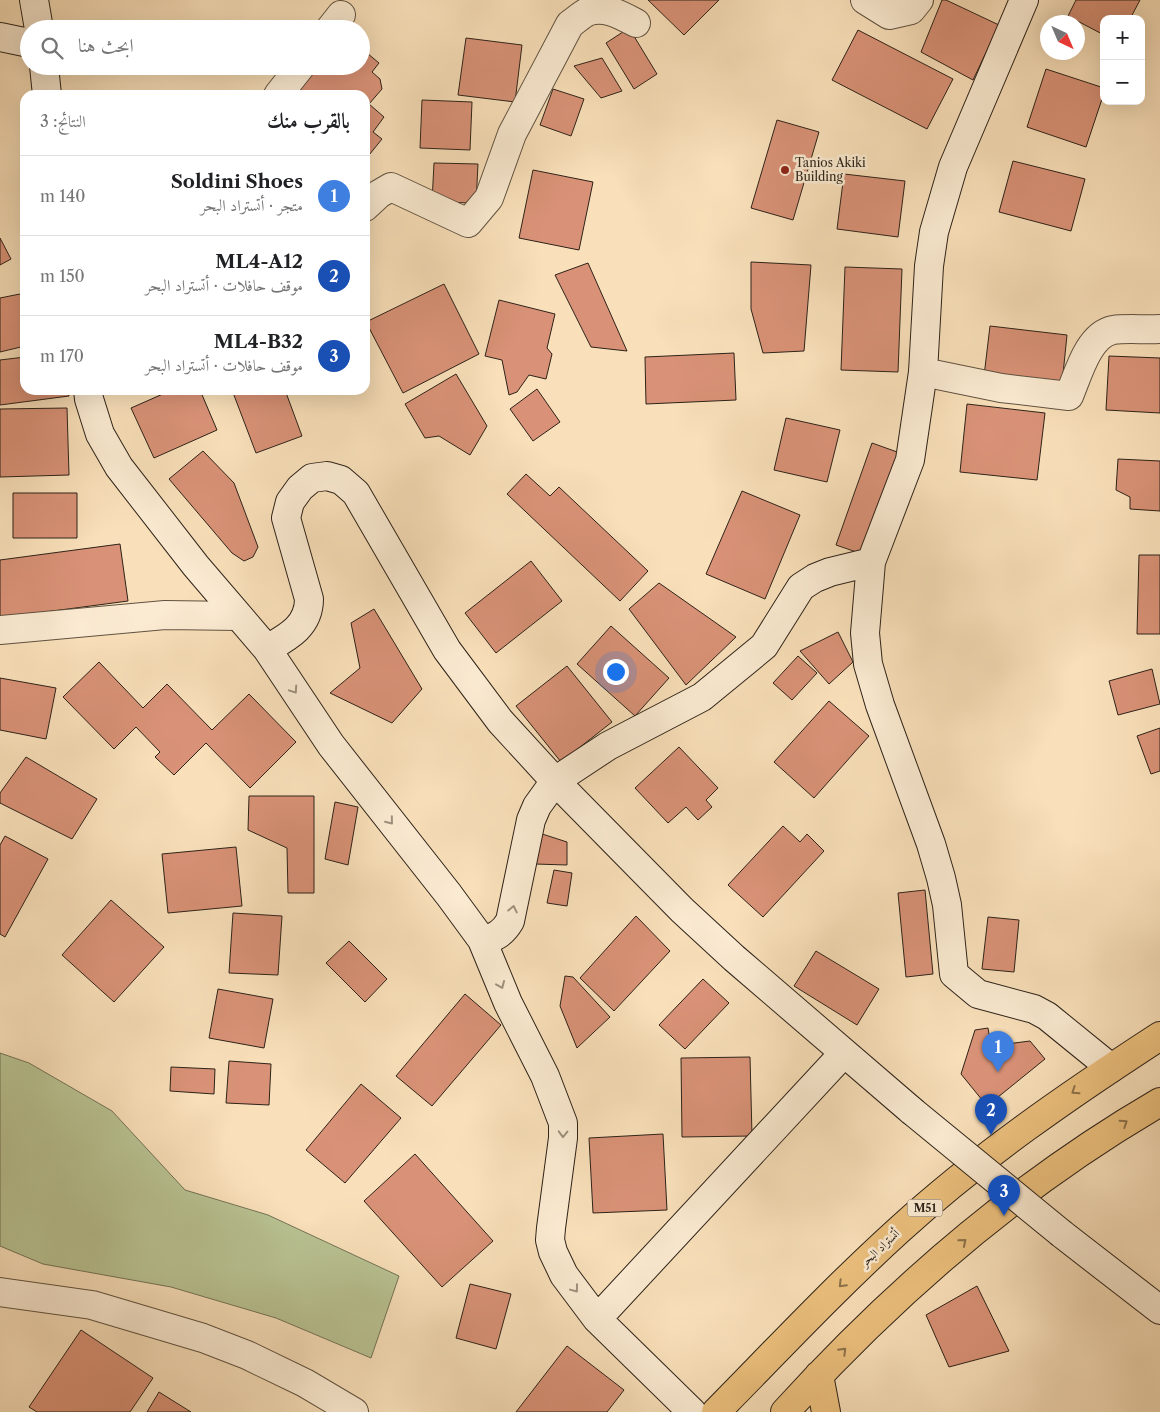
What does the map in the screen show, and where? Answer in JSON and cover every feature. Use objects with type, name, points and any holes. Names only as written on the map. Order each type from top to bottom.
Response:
[{"type":"highway","name":"أتستراد البحر","points":[[716,1412],[847,1278],[900,1229],[972,1169],[1068,1096],[1160,1036]]},
{"type":"highway","points":[[785,1412],[898,1296],[992,1217],[1128,1120],[1160,1102]]},
{"type":"highway","points":[[819,1375],[826,1412]]},
{"type":"street","points":[[34,0],[37,20]]},
{"type":"street","points":[[865,0],[889,15],[910,10],[919,0]]},
{"type":"street","points":[[1024,0],[953,167],[934,232],[928,275],[923,372],[910,460],[871,562],[865,633],[868,664],[880,705],[928,835],[941,878],[947,905],[954,974],[978,994],[1034,1009],[1047,1016],[1111,1068]]},
{"type":"street","points":[[370,202],[379,194],[391,188],[468,223],[489,198],[512,134],[570,24],[587,12],[603,10],[619,14],[636,23]]},
{"type":"street","points":[[0,37],[20,41]]},
{"type":"street","points":[[45,75],[46,90]]},
{"type":"street","points":[[282,90],[294,75]]},
{"type":"street","points":[[923,372],[1001,388],[1069,396],[1092,344],[1101,335],[1113,330],[1160,330]]},
{"type":"street","points":[[89,395],[100,434],[119,467],[196,566],[266,649],[331,745],[450,895],[482,940],[508,1003],[545,1076],[563,1123],[563,1138],[550,1240],[553,1252],[564,1275],[598,1319],[692,1412]]},
{"type":"street","points":[[266,649],[284,640],[303,623],[309,610],[309,599],[286,518],[290,502],[300,488],[312,478],[327,476],[341,480],[356,493],[447,650],[500,721],[555,781],[682,910],[734,958],[912,1111],[1062,1234],[1160,1310]]},
{"type":"street","points":[[482,940],[491,939],[498,935],[506,929],[510,921],[531,820],[537,806],[555,781],[608,746],[702,697],[764,646],[801,587],[815,578],[830,572],[871,562]]},
{"type":"street","points":[[0,630],[165,615],[238,616]]},
{"type":"street","points":[[598,1319],[844,1052]]},
{"type":"street","points":[[0,1292],[92,1305],[203,1338],[247,1355],[305,1383],[354,1412]]},
{"type":"green space","points":[[0,1053],[29,1063],[112,1111],[185,1190],[268,1215],[399,1276],[371,1358],[276,1318],[171,1287],[43,1264],[0,1246]]},
{"type":"building","points":[[648,0],[719,0],[684,35]]},
{"type":"building","points":[[942,0],[946,0],[999,25],[973,80],[921,52]]},
{"type":"building","points":[[1076,0],[1140,0],[1132,15],[1100,15],[1100,33],[1085,25],[1085,15],[1068,15]]},
{"type":"building","points":[[629,28],[657,74],[634,89],[606,43]]},
{"type":"building","points":[[858,30],[953,79],[927,129],[832,80]]},
{"type":"building","points":[[466,38],[522,45],[515,102],[458,95]]},
{"type":"building","points":[[370,56],[379,63],[372,72],[380,79],[382,89],[370,103],[370,90],[296,90],[309,75],[370,75]]},
{"type":"building","points":[[602,58],[622,91],[601,98],[574,66]]},
{"type":"building","points":[[1046,69],[1100,87],[1100,105],[1086,147],[1027,127]]},
{"type":"building","points":[[553,89],[584,99],[571,136],[540,125]]},
{"type":"building","points":[[422,100],[472,102],[470,150],[420,148]]},
{"type":"building","points":[[370,105],[384,117],[373,132],[382,139],[370,154]]},
{"type":"building","name":"Tanios Akiki Building","points":[[777,120],[819,132],[793,220],[751,208]]},
{"type":"building","points":[[1013,161],[1085,179],[1071,231],[999,212]]},
{"type":"building","points":[[434,163],[478,164],[476,203],[432,202]]},
{"type":"building","points":[[533,170],[593,182],[579,250],[519,238]]},
{"type":"building","points":[[844,174],[905,181],[898,237],[837,229]]},
{"type":"building","points":[[0,238],[11,259],[0,265]]},
{"type":"building","points":[[751,262],[811,265],[804,351],[763,353],[751,309]]},
{"type":"building","points":[[588,263],[627,351],[591,347],[555,275]]},
{"type":"building","points":[[845,267],[902,269],[898,372],[841,370]]},
{"type":"building","points":[[444,284],[479,354],[403,393],[370,330],[370,320]]},
{"type":"building","points":[[20,294],[20,347],[0,352],[0,298]]},
{"type":"building","points":[[499,300],[555,314],[547,348],[552,354],[546,379],[529,375],[517,392],[509,395],[502,360],[485,356]]},
{"type":"building","points":[[990,326],[1067,335],[1062,384],[984,376]]},
{"type":"building","points":[[734,353],[736,400],[646,404],[645,357]]},
{"type":"building","points":[[1109,356],[1160,358],[1160,413],[1106,410]]},
{"type":"building","points":[[20,358],[20,395],[69,396],[0,405],[0,360]]},
{"type":"building","points":[[456,374],[487,426],[470,455],[439,436],[425,438],[405,404]]},
{"type":"building","points":[[537,389],[560,422],[533,441],[510,409]]},
{"type":"building","points":[[161,395],[202,395],[217,430],[154,458],[131,408]]},
{"type":"building","points":[[234,395],[287,395],[302,436],[256,453]]},
{"type":"building","points":[[967,404],[1045,413],[1037,480],[960,472]]},
{"type":"building","points":[[67,408],[69,475],[0,477],[0,409]]},
{"type":"building","points":[[786,418],[840,430],[827,482],[774,470]]},
{"type":"building","points":[[872,443],[900,453],[865,555],[836,545]]},
{"type":"building","points":[[203,451],[234,483],[258,547],[253,557],[244,561],[232,553],[169,479]]},
{"type":"building","points":[[1118,459],[1160,461],[1160,511],[1130,509],[1130,497],[1116,490]]},
{"type":"building","points":[[526,474],[550,496],[559,487],[648,571],[620,601],[507,494]]},
{"type":"building","points":[[742,491],[800,515],[765,599],[706,574]]},
{"type":"building","points":[[13,493],[77,493],[77,538],[13,538]]},
{"type":"building","points":[[120,544],[128,601],[0,618],[0,560]]},
{"type":"building","points":[[1139,555],[1160,555],[1160,634],[1137,634]]},
{"type":"building","points":[[531,561],[562,601],[496,653],[465,613]]},
{"type":"building","points":[[659,583],[736,637],[686,685],[629,609]]},
{"type":"building","points":[[374,609],[422,689],[392,723],[330,693],[360,668],[351,623]]},
{"type":"building","points":[[611,626],[669,678],[635,716],[577,664]]},
{"type":"building","points":[[838,632],[853,662],[829,684],[800,651]]},
{"type":"building","points":[[798,656],[817,673],[792,700],[773,683]]},
{"type":"building","points":[[99,662],[143,708],[167,684],[212,730],[249,694],[296,742],[250,788],[206,743],[174,775],[155,757],[160,752],[136,727],[114,749],[63,697]]},
{"type":"building","points":[[567,666],[612,722],[561,762],[516,706]]},
{"type":"building","points":[[1152,669],[1160,704],[1118,715],[1109,681]]},
{"type":"building","points":[[0,678],[56,688],[46,739],[0,730]]},
{"type":"building","points":[[829,701],[869,736],[814,798],[774,762]]},
{"type":"building","points":[[1160,728],[1160,771],[1151,774],[1137,736]]},
{"type":"building","points":[[679,747],[718,788],[706,800],[712,807],[698,820],[686,807],[668,823],[635,788]]},
{"type":"building","points":[[26,757],[97,799],[72,839],[0,803],[0,793]]},
{"type":"building","points":[[249,796],[314,796],[314,893],[288,893],[287,848],[248,830]]},
{"type":"building","points":[[335,802],[358,807],[348,865],[325,859]]},
{"type":"building","points":[[783,826],[800,842],[807,834],[824,851],[763,917],[728,885]]},
{"type":"building","points":[[536,832],[567,842],[567,865],[535,864]]},
{"type":"building","points":[[5,836],[48,859],[5,937],[0,934],[0,845]]},
{"type":"building","points":[[236,847],[242,906],[168,913],[162,854]]},
{"type":"building","points":[[554,870],[572,873],[567,906],[547,903]]},
{"type":"building","points":[[925,890],[933,974],[906,977],[898,893]]},
{"type":"building","points":[[111,900],[164,947],[114,1002],[62,955]]},
{"type":"building","points":[[233,913],[282,916],[278,975],[229,973]]},
{"type":"building","points":[[636,916],[670,951],[614,1011],[580,978]]},
{"type":"building","points":[[988,917],[1019,920],[1014,972],[982,969]]},
{"type":"building","points":[[349,941],[387,979],[365,1002],[326,963]]},
{"type":"building","points":[[816,951],[879,989],[857,1025],[794,986]]},
{"type":"building","points":[[565,976],[573,977],[610,1017],[577,1048],[560,1006]]},
{"type":"building","points":[[703,979],[729,1003],[685,1049],[659,1025]]},
{"type":"building","points":[[218,989],[273,999],[264,1048],[209,1038]]},
{"type":"building","points":[[465,994],[501,1025],[432,1106],[396,1076]]},
{"type":"building","points":[[988,1028],[991,1046],[1030,1041],[1045,1059],[987,1106],[961,1074],[975,1030]]},
{"type":"building","points":[[750,1057],[752,1136],[682,1137],[681,1058]]},
{"type":"building","points":[[229,1061],[271,1064],[269,1105],[226,1103]]},
{"type":"building","points":[[171,1067],[215,1069],[214,1094],[170,1091]]},
{"type":"building","points":[[361,1084],[401,1118],[345,1183],[306,1150]]},
{"type":"building","points":[[663,1134],[667,1210],[593,1213],[589,1138]]},
{"type":"building","points":[[415,1154],[493,1241],[442,1287],[364,1201]]},
{"type":"building","points":[[470,1284],[511,1294],[496,1349],[456,1338]]},
{"type":"building","points":[[977,1286],[1009,1351],[949,1367],[926,1315]]},
{"type":"building","points":[[81,1330],[153,1378],[130,1412],[37,1412],[29,1407]]},
{"type":"building","points":[[567,1346],[624,1390],[607,1412],[516,1412]]},
{"type":"building","points":[[159,1392],[191,1412],[147,1412]]},
{"type":"place","name":"Tanios Akiki Building","points":[[785,170]]},
{"type":"place","name":"Soldini Shoes","points":[[998,1072]]},
{"type":"place","name":"ML4-A12","points":[[991,1135]]},
{"type":"place","name":"ML4-B32","points":[[1004,1216]]}]
